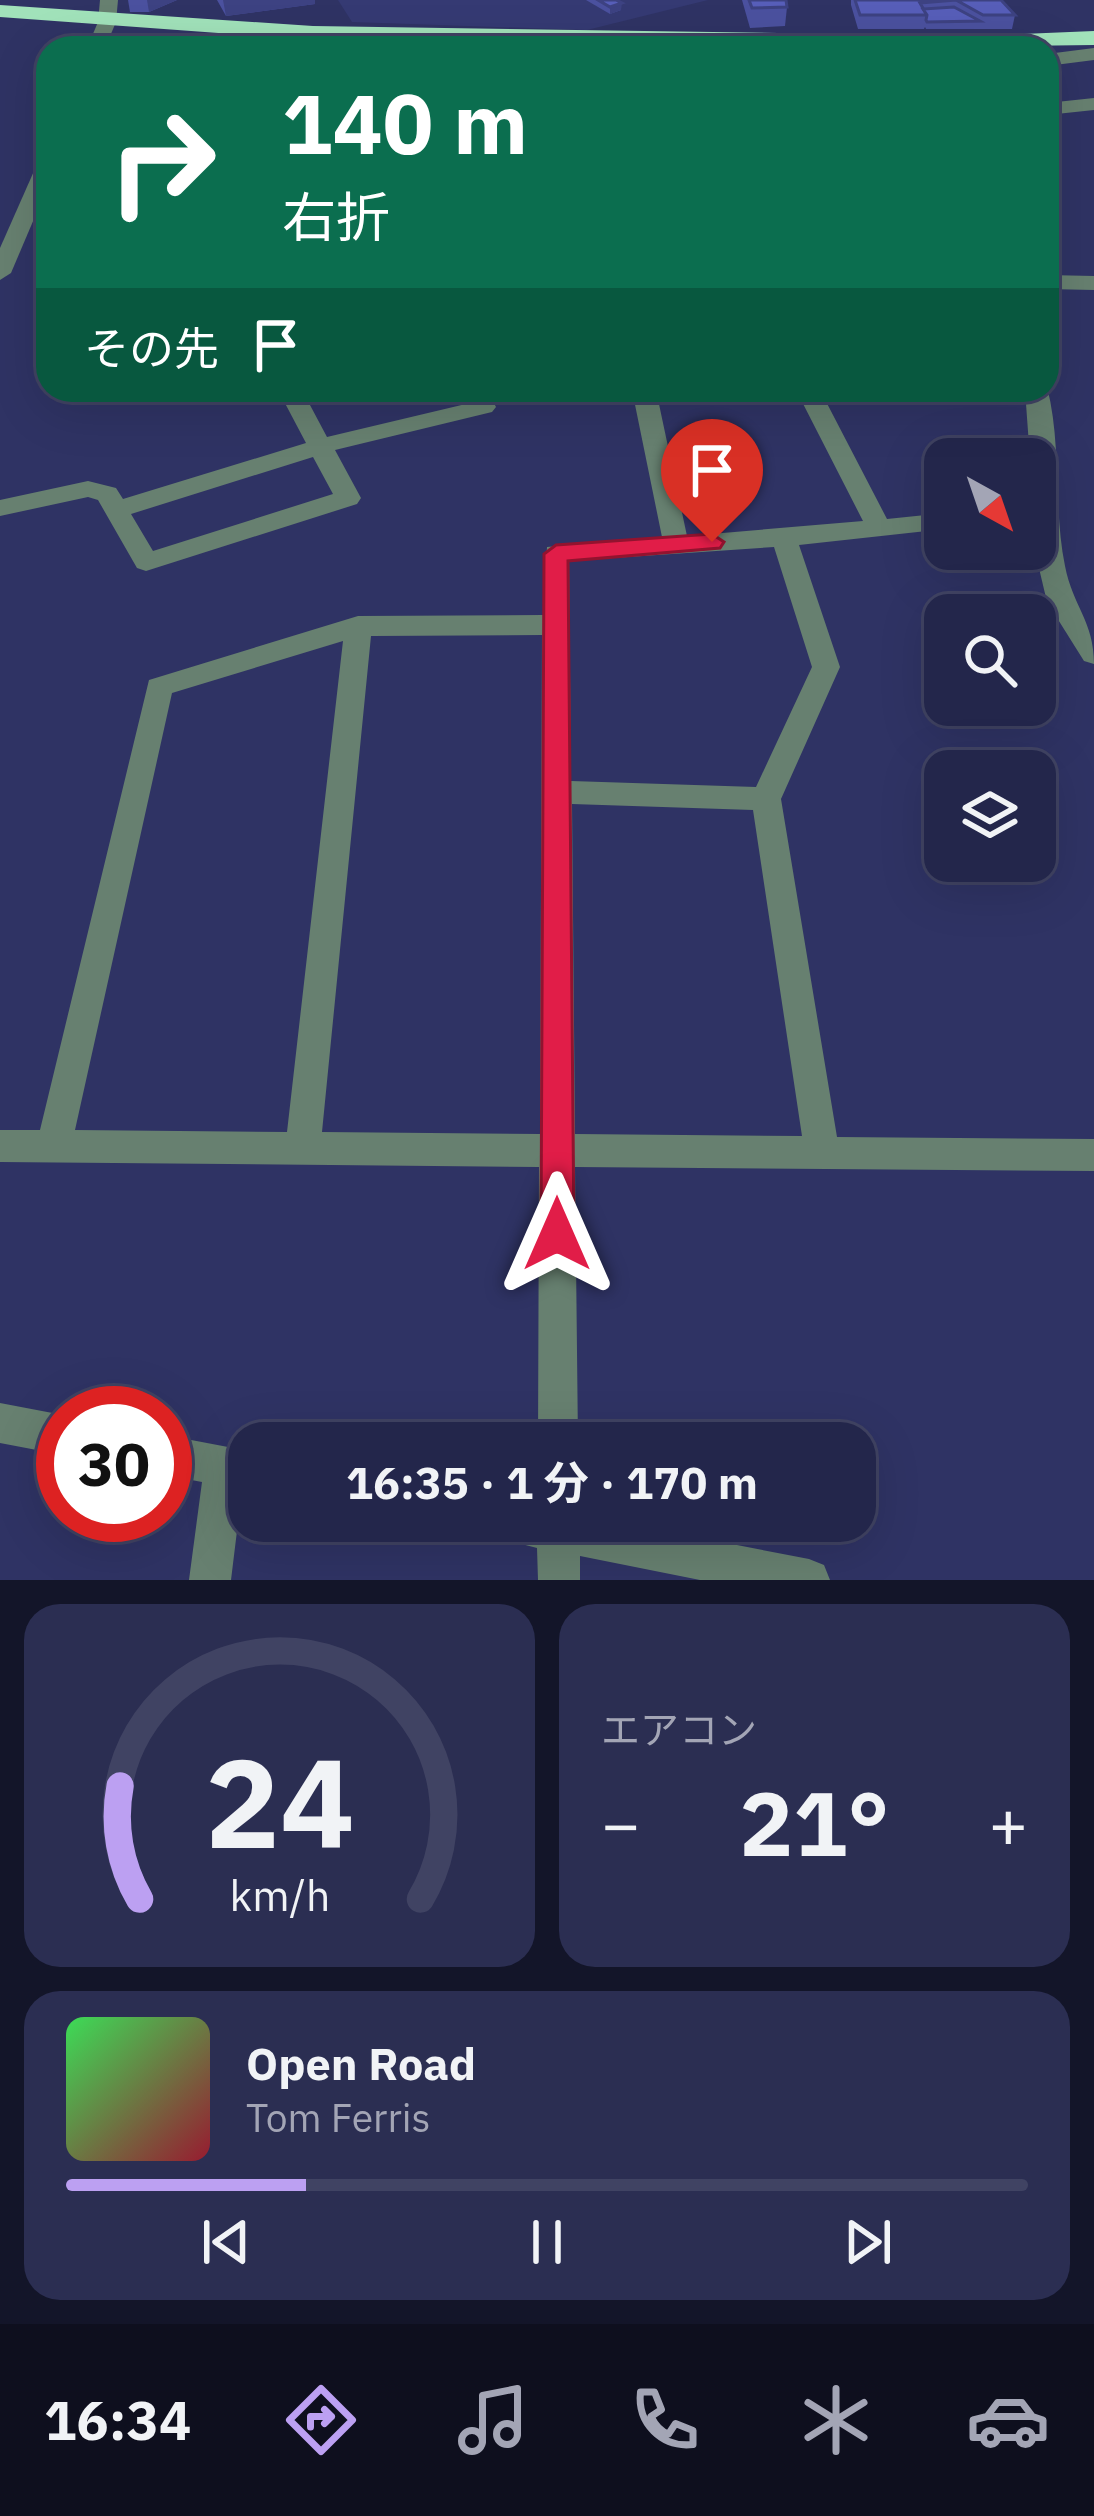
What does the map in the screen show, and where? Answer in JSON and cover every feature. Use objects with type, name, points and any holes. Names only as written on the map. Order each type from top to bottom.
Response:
[{"type":"highway","points":[[0,11],[108,11],[314,33],[511,36]]},
{"type":"highway","points":[[1059,39],[1094,38]]},
{"type":"street","points":[[1059,59],[1094,54]]},
{"type":"street","points":[[1066,114],[1094,104]]},
{"type":"street","points":[[0,273],[36,190]]},
{"type":"street","points":[[0,215],[26,214]]},
{"type":"street","points":[[1059,282],[1094,283]]},
{"type":"street","points":[[0,508],[88,489],[107,494],[146,562],[348,498],[297,402]]},
{"type":"street","points":[[116,510],[321,446],[484,407],[481,402]]},
{"type":"street","points":[[646,402],[676,544]]},
{"type":"street","points":[[814,402],[879,528]]},
{"type":"street","points":[[1037,402],[1038,438]]},
{"type":"street","points":[[558,1422],[556,554],[924,523]]},
{"type":"street","points":[[784,538],[826,667],[766,799],[822,1153]]},
{"type":"street","points":[[1053,570],[1061,602],[1090,642]]},
{"type":"street","points":[[54,1147],[159,687],[358,626],[556,625]]},
{"type":"street","points":[[303,1148],[358,626]]},
{"type":"street","points":[[556,793],[766,799]]},
{"type":"street","points":[[0,1146],[1094,1155]]},
{"type":"street","points":[[0,1423],[36,1430]]},
{"type":"street","points":[[192,1460],[228,1467]]},
{"type":"street","points":[[210,1580],[228,1506]]},
{"type":"street","points":[[559,1542],[559,1580]]},
{"type":"street","points":[[633,1542],[809,1580]]},
{"type":"shaded area","points":[[338,0],[708,0],[587,30],[352,22]]},
{"type":"building","points":[[598,0],[616,0],[622,3],[610,7]]},
{"type":"building","points":[[749,0],[786,0],[787,7],[752,8]]},
{"type":"building","points":[[855,0],[956,0],[920,3],[927,15],[860,15]]},
{"type":"building","points":[[956,0],[1001,0],[1015,15],[983,15]]},
{"type":"building","points":[[954,7],[980,21],[927,22],[923,9]]},
{"type":"route","points":[[557,1234],[556,554],[712,542]]}]
